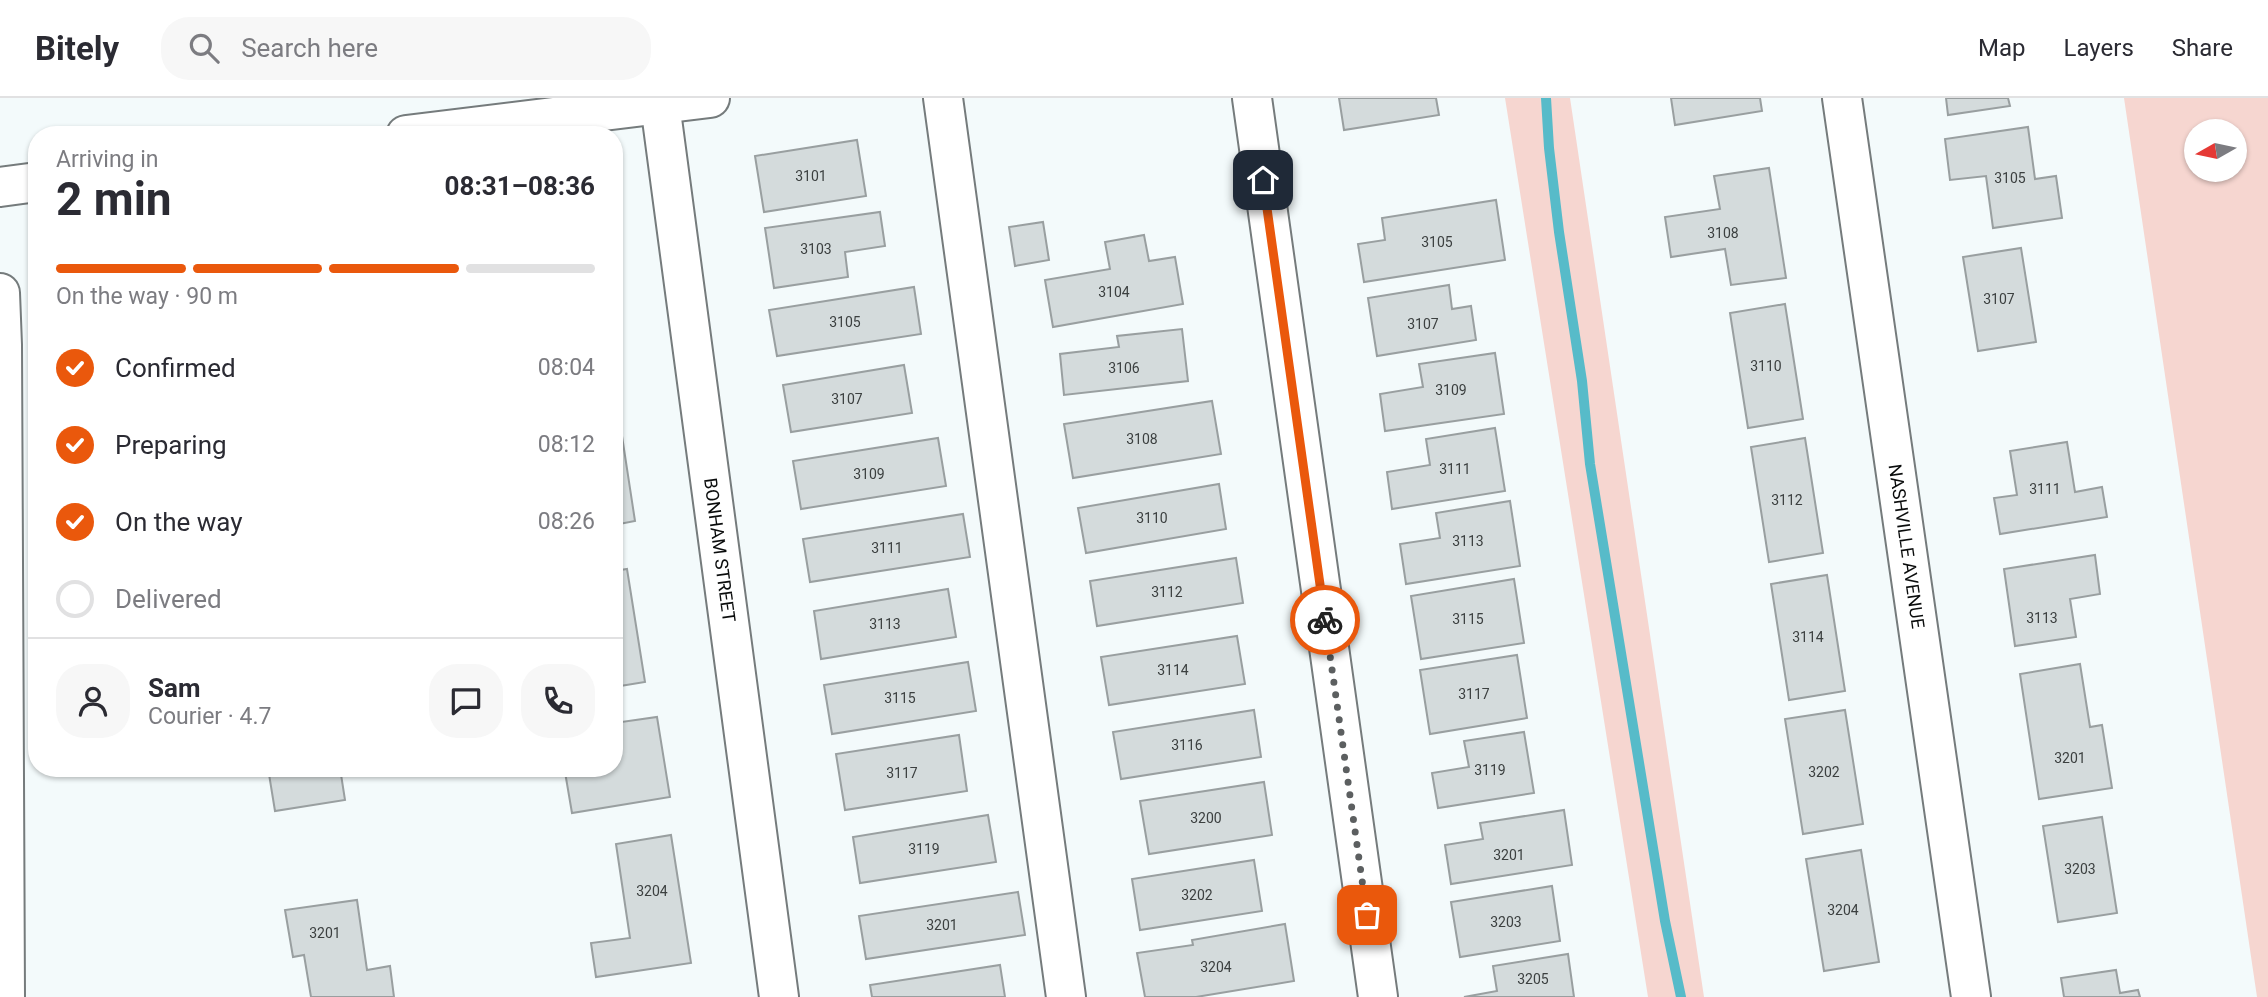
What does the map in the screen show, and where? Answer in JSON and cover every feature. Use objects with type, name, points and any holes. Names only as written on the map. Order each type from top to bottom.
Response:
[{"type":"street","points":[[455,126],[558,107],[660,104],[710,98]]},
{"type":"street","points":[[943,98],[1066,997]]},
{"type":"street","points":[[1252,98],[1378,997]]},
{"type":"street","name":"NASHVILLE AVENUE","points":[[1842,98],[1970,997]]},
{"type":"street","name":"BONHAM STREET","points":[[660,104],[779,997]]},
{"type":"street","points":[[0,187],[28,183]]},
{"type":"street","points":[[0,293],[5,997]]},
{"type":"shaded area","points":[[1505,98],[1570,98],[1704,997],[1648,997]]},
{"type":"shaded area","points":[[2124,98],[2268,98],[2268,997],[2257,997]]},
{"type":"building","points":[[1339,98],[1436,98],[1439,115],[1344,130]]},
{"type":"building","points":[[1671,98],[1760,98],[1762,111],[1675,125]]},
{"type":"building","points":[[1946,98],[2008,98],[2010,106],[1948,115]]},
{"type":"building","points":[[2028,127],[2035,179],[2056,176],[2062,218],[1993,228],[1986,176],[1950,180],[1945,139]]},
{"type":"building","points":[[857,140],[866,196],[764,212],[755,156]]},
{"type":"building","points":[[1769,168],[1786,278],[1731,285],[1725,249],[1671,257],[1665,217],[1720,209],[1714,176]]},
{"type":"building","points":[[1496,200],[1505,260],[1364,282],[1358,244],[1385,240],[1382,218]]},
{"type":"building","points":[[880,212],[885,246],[845,252],[848,277],[774,288],[765,228]]},
{"type":"building","points":[[1043,222],[1049,260],[1015,266],[1009,227]]},
{"type":"building","points":[[1144,235],[1149,261],[1175,257],[1183,304],[1053,327],[1045,280],[1110,269],[1105,242]]},
{"type":"building","points":[[2021,248],[2036,342],[1978,351],[1963,257]]},
{"type":"building","points":[[1449,285],[1452,309],[1471,306],[1476,340],[1377,356],[1368,298]]},
{"type":"building","points":[[914,287],[921,334],[777,356],[769,310]]},
{"type":"building","points":[[1785,304],[1803,419],[1748,428],[1730,313]]},
{"type":"building","points":[[1182,329],[1188,381],[1064,395],[1060,354],[1119,347],[1117,336]]},
{"type":"building","points":[[1495,353],[1504,414],[1385,431],[1380,394],[1423,387],[1419,364]]},
{"type":"building","points":[[904,365],[912,413],[791,432],[783,385]]},
{"type":"building","points":[[1212,401],[1221,454],[1073,478],[1064,424]]},
{"type":"building","points":[[1495,428],[1505,491],[1392,509],[1387,472],[1430,465],[1426,439]]},
{"type":"building","points":[[938,438],[946,486],[801,509],[793,461]]},
{"type":"building","points":[[1805,438],[1823,553],[1769,562],[1751,447]]},
{"type":"building","points":[[2067,442],[2075,492],[2102,487],[2107,517],[2000,534],[1994,498],[2017,495],[2010,451]]},
{"type":"building","points":[[623,443],[635,521],[623,523]]},
{"type":"building","points":[[1219,484],[1226,529],[1086,553],[1078,508]]},
{"type":"building","points":[[1510,501],[1520,566],[1406,584],[1400,544],[1440,538],[1436,513]]},
{"type":"building","points":[[963,514],[970,557],[810,582],[803,539]]},
{"type":"building","points":[[2095,555],[2100,594],[2070,599],[2076,637],[2015,646],[2004,569]]},
{"type":"building","points":[[1236,558],[1243,603],[1097,626],[1090,581]]},
{"type":"building","points":[[627,569],[645,682],[623,686],[623,570]]},
{"type":"building","points":[[1827,575],[1845,691],[1789,700],[1771,584]]},
{"type":"building","points":[[1514,579],[1524,643],[1421,659],[1411,596]]},
{"type":"building","points":[[948,589],[956,637],[821,659],[814,611]]},
{"type":"building","points":[[1237,636],[1245,684],[1109,705],[1101,657]]},
{"type":"building","points":[[1517,655],[1527,718],[1430,734],[1420,670]]},
{"type":"building","points":[[968,662],[976,711],[832,734],[824,685]]},
{"type":"building","points":[[2080,664],[2090,727],[2102,725],[2112,788],[2039,799],[2020,674]]},
{"type":"building","points":[[1254,710],[1261,757],[1121,779],[1113,732]]},
{"type":"building","points":[[1845,710],[1863,824],[1803,834],[1785,719]]},
{"type":"building","points":[[657,717],[670,797],[572,813],[566,777],[623,777],[623,722]]},
{"type":"building","points":[[1524,732],[1534,793],[1438,808],[1432,773],[1469,767],[1464,741]]},
{"type":"building","points":[[959,735],[967,791],[845,810],[836,754]]},
{"type":"building","points":[[269,777],[341,777],[345,800],[275,811]]},
{"type":"building","points":[[1264,782],[1272,835],[1149,854],[1140,801]]},
{"type":"building","points":[[1564,810],[1572,865],[1451,884],[1445,845],[1483,839],[1480,823]]},
{"type":"building","points":[[988,815],[996,862],[860,883],[853,837]]},
{"type":"building","points":[[2102,817],[2117,913],[2058,922],[2043,826]]},
{"type":"building","points":[[671,835],[691,963],[596,977],[591,943],[630,938],[616,844]]},
{"type":"building","points":[[1861,850],[1879,962],[1824,971],[1806,859]]},
{"type":"building","points":[[1254,860],[1262,911],[1140,930],[1132,879]]},
{"type":"building","points":[[1552,886],[1560,941],[1460,957],[1451,902]]},
{"type":"building","points":[[1018,892],[1025,935],[866,959],[859,916]]},
{"type":"building","points":[[357,900],[367,970],[390,966],[394,997],[311,997],[304,955],[293,957],[285,910]]},
{"type":"building","points":[[1285,924],[1294,981],[1196,997],[1145,997],[1137,953],[1193,945],[1192,940]]},
{"type":"building","points":[[1568,954],[1574,997],[1464,997],[1497,991],[1493,966]]},
{"type":"building","points":[[1000,965],[1005,997],[872,997],[870,985]]},
{"type":"building","points":[[2116,970],[2120,993],[2138,990],[2140,997],[2064,997],[2061,978]]},
{"type":"waterway","points":[[1546,98],[1559,232],[1582,381],[1590,464],[1665,921],[1681,997]]},
{"type":"way so far","points":[[1325,620],[1367,915]]},
{"type":"route","points":[[1263,180],[1325,620]]}]
